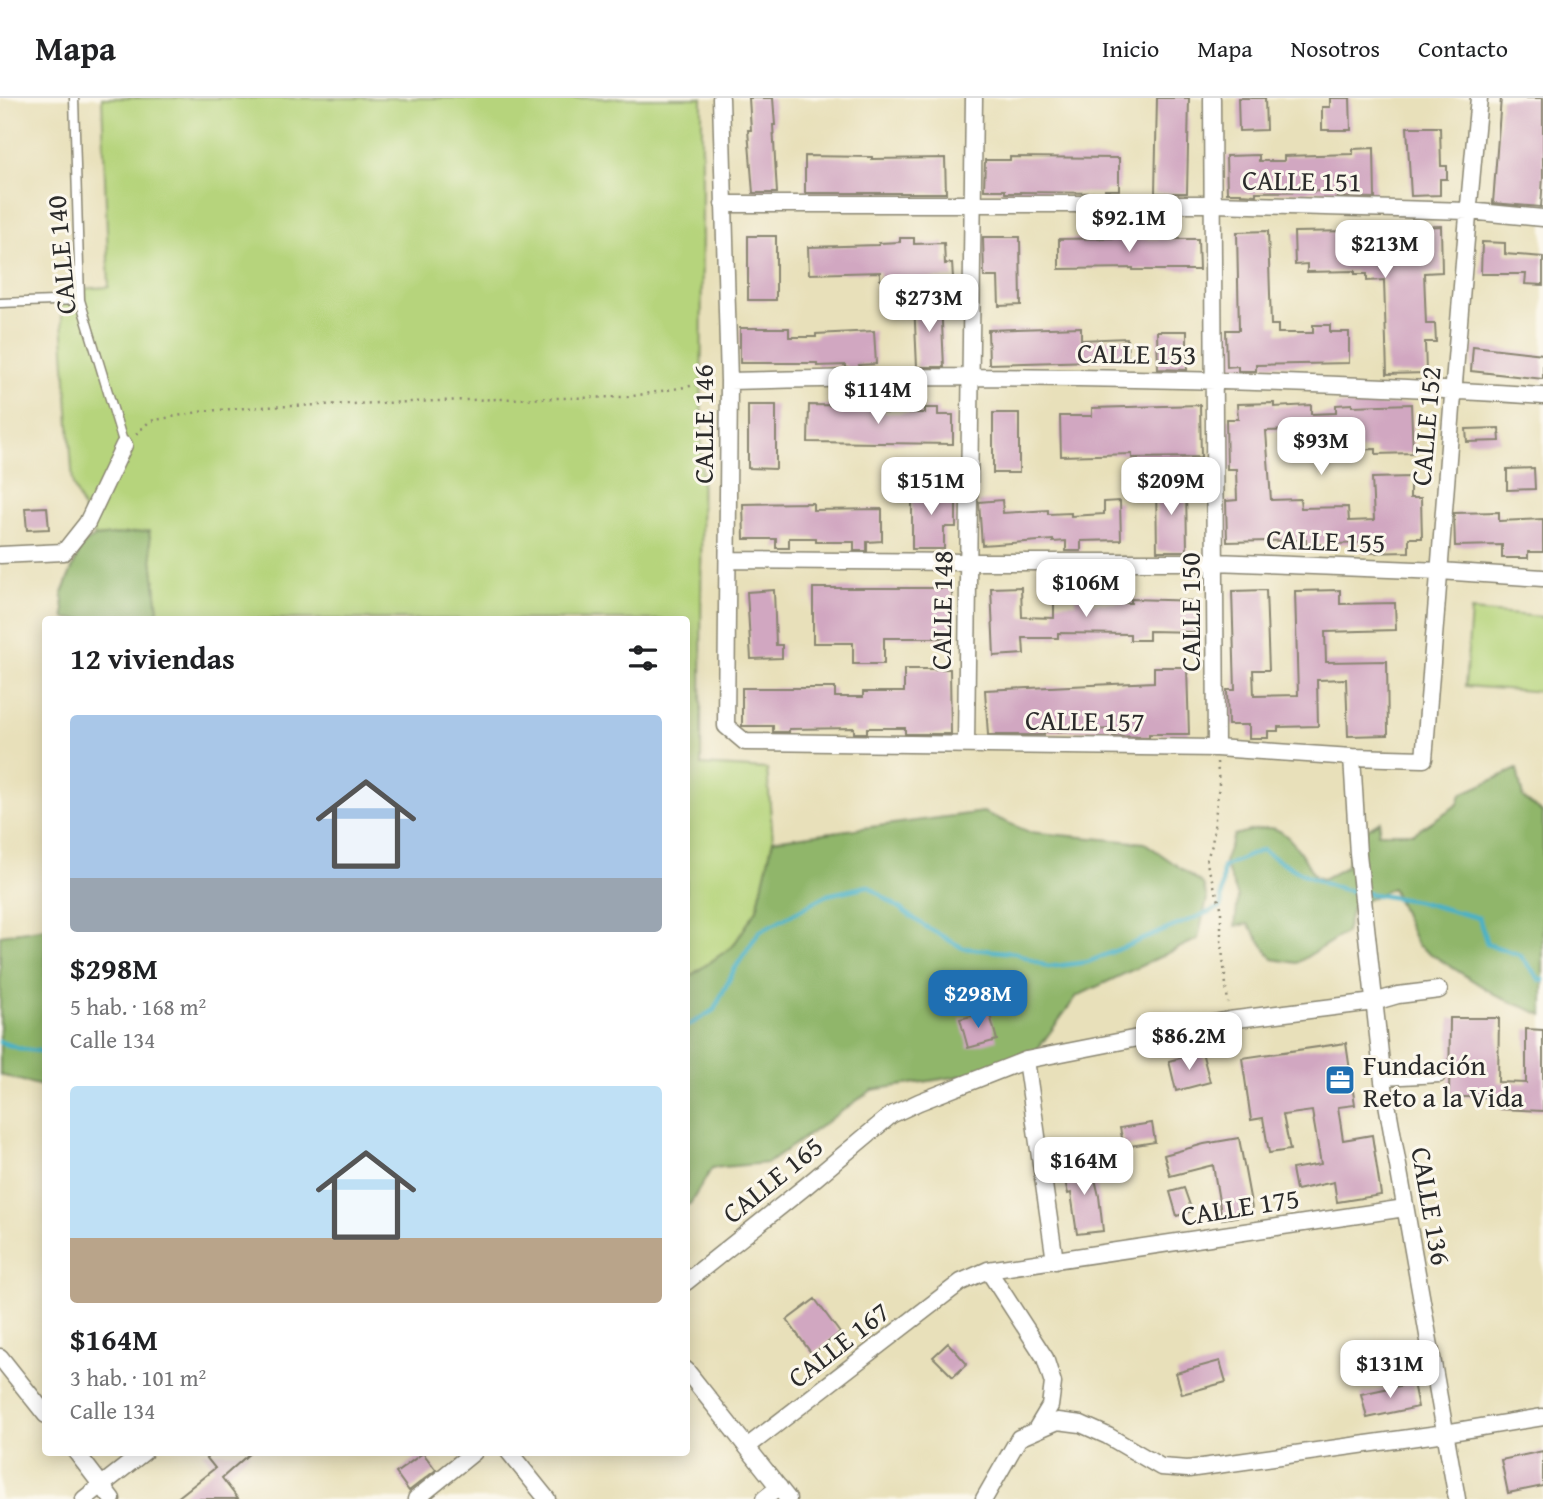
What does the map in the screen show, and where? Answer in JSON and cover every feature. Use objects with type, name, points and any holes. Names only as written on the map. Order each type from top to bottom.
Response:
[{"type":"street","name":"CALLE 146","points":[[722,98],[729,381],[726,726],[745,742]]},
{"type":"street","name":"CALLE 148","points":[[966,744],[974,98]]},
{"type":"street","name":"CALLE 150","points":[[1212,98],[1216,748]]},
{"type":"street","name":"CALLE 152","points":[[1424,758],[1479,98]]},
{"type":"street","name":"CALLE 151","points":[[723,204],[1213,204],[1468,211],[1543,218]]},
{"type":"street","name":"CALLE 153","points":[[729,381],[970,377],[1214,380],[1543,396]]},
{"type":"street","points":[[0,555],[64,552],[87,523],[124,445]]},
{"type":"street","name":"CALLE 155","points":[[728,560],[1215,562],[1543,578]]},
{"type":"street","name":"CALLE 157","points":[[745,742],[1216,748],[1352,757],[1424,758]]},
{"type":"street","name":"CALLE 136","points":[[1352,757],[1358,854],[1383,1081],[1457,1499]]},
{"type":"street","name":"CALLE 165","points":[[690,1280],[891,1115],[1026,1060],[1229,1020],[1374,1002],[1398,995],[1439,990]]},
{"type":"street","points":[[1026,1060],[1055,1261]]},
{"type":"street","name":"CALLE 175","points":[[961,1282],[988,1270],[1405,1208]]},
{"type":"street","points":[[988,1270],[1045,1358],[1053,1382],[1050,1406],[1035,1431]]},
{"type":"street","name":"CALLE 167","points":[[747,1447],[961,1282]]},
{"type":"street","points":[[0,1357],[42,1410]]},
{"type":"street","points":[[690,1375],[784,1493],[764,1499]]},
{"type":"street","points":[[984,1499],[1019,1438],[1058,1421],[1081,1424],[1108,1436],[1161,1467],[1188,1469],[1543,1417]]},
{"type":"street","points":[[79,1456],[112,1499]]},
{"type":"street","points":[[84,1499],[139,1456]]},
{"type":"street","points":[[416,1499],[469,1456]]},
{"type":"street","points":[[512,1456],[548,1499]]},
{"type":"lane","name":"CALLE 140","points":[[74,98],[80,300],[124,445]]},
{"type":"lane","points":[[0,303],[80,300]]},
{"type":"lane","points":[[1383,1081],[1440,1078]]},
{"type":"path","points":[[124,445],[150,421],[204,411],[261,407],[627,397],[729,381]]},
{"type":"path","points":[[1216,748],[1219,784],[1212,845],[1206,860],[1221,907],[1221,940],[1229,1020]]},
{"type":"green space","points":[[102,98],[702,98],[701,765],[767,769],[773,840],[757,909],[733,946],[690,976],[690,616],[151,616],[158,611],[149,531],[95,537],[73,485],[60,290],[109,287]]},
{"type":"green space","points":[[149,531],[158,611],[151,616],[65,616],[62,593],[82,545],[95,537]]},
{"type":"green space","points":[[1471,611],[1543,617],[1543,692],[1465,686]]},
{"type":"green space","points":[[1517,769],[1523,798],[1543,813],[1543,1015],[1499,997],[1417,945],[1392,888],[1352,907],[1346,932],[1297,963],[1273,959],[1248,924],[1235,926],[1238,897],[1224,862],[1234,835],[1263,828],[1275,829],[1296,846],[1315,877],[1323,879],[1346,867],[1355,837],[1380,821],[1378,833],[1414,833],[1458,804],[1461,794]]},
{"type":"green space","points":[[983,812],[1029,832],[1145,843],[1203,884],[1207,899],[1198,939],[1077,996],[1025,1066],[872,1090],[768,1163],[712,1168],[690,1204],[690,976],[733,946],[757,909],[773,840]]},
{"type":"green space","points":[[42,929],[42,1086],[0,1075],[0,935]]},
{"type":"building","points":[[749,98],[773,98],[777,193],[753,193],[748,130],[751,130]]},
{"type":"building","points":[[1157,98],[1189,98],[1187,193],[1155,193]]},
{"type":"building","points":[[1238,98],[1265,98],[1266,130],[1239,131]]},
{"type":"building","points":[[1330,98],[1350,98],[1351,130],[1322,130],[1322,107],[1330,107]]},
{"type":"building","points":[[1501,98],[1543,98],[1541,207],[1493,203]]},
{"type":"building","points":[[1407,127],[1440,127],[1441,166],[1447,166],[1447,179],[1440,179],[1440,195],[1411,196]]},
{"type":"building","points":[[1374,148],[1375,198],[1337,197],[1337,193],[1323,191],[1256,192],[1256,195],[1227,193],[1226,156],[1259,155],[1259,161],[1284,161],[1284,156],[1353,154],[1353,149]]},
{"type":"building","points":[[805,156],[945,158],[946,193],[805,193]]},
{"type":"building","points":[[1010,157],[1119,158],[1119,190],[1105,190],[1105,193],[1005,193],[1005,190],[984,190],[985,160],[1010,160]]},
{"type":"building","points":[[1441,226],[1442,272],[1424,273],[1426,324],[1435,324],[1436,342],[1425,342],[1426,373],[1387,374],[1384,280],[1367,281],[1367,274],[1355,274],[1355,271],[1307,272],[1307,264],[1295,265],[1294,232]]},
{"type":"building","points":[[1268,231],[1271,325],[1278,325],[1278,333],[1313,333],[1313,325],[1330,325],[1330,332],[1349,332],[1349,363],[1256,365],[1256,371],[1238,371],[1238,366],[1227,367],[1226,330],[1239,330],[1237,232]]},
{"type":"building","points":[[748,236],[776,236],[776,300],[748,300]]},
{"type":"building","points":[[983,237],[1020,237],[1021,305],[999,306],[998,277],[984,277]]},
{"type":"building","points":[[900,238],[914,238],[914,244],[944,243],[945,264],[952,263],[953,278],[880,280],[880,272],[809,274],[808,247],[879,245],[900,242]]},
{"type":"building","points":[[1059,239],[1198,239],[1199,270],[1059,269]]},
{"type":"building","points":[[1482,242],[1505,243],[1505,254],[1543,257],[1543,285],[1525,284],[1526,274],[1481,274]]},
{"type":"building","points":[[941,301],[944,367],[917,367],[914,302]]},
{"type":"building","points":[[1081,327],[1081,340],[1127,338],[1128,360],[989,364],[988,330]]},
{"type":"building","points":[[740,328],[789,328],[789,337],[874,331],[876,364],[846,368],[846,365],[817,366],[817,363],[740,363]]},
{"type":"building","points":[[1157,331],[1187,331],[1187,370],[1158,369]]},
{"type":"building","points":[[1473,346],[1543,354],[1543,379],[1471,371]]},
{"type":"building","points":[[1274,403],[1274,407],[1311,405],[1311,414],[1336,413],[1336,405],[1411,404],[1413,453],[1376,454],[1376,449],[1298,451],[1297,430],[1266,431],[1271,500],[1300,499],[1301,508],[1348,507],[1349,521],[1374,520],[1372,478],[1410,477],[1410,498],[1421,498],[1422,538],[1409,538],[1409,552],[1363,553],[1363,543],[1306,545],[1306,540],[1227,542],[1226,501],[1237,500],[1236,469],[1227,469],[1226,419],[1238,419],[1237,404]]},
{"type":"building","points":[[748,405],[776,405],[776,469],[748,468]]},
{"type":"building","points":[[809,405],[884,406],[884,413],[925,413],[925,408],[938,408],[938,415],[953,415],[953,444],[808,442]]},
{"type":"building","points":[[1200,405],[1201,457],[1132,458],[1132,454],[1061,456],[1060,416],[1092,416],[1092,408]]},
{"type":"building","points":[[993,413],[1019,413],[1019,473],[993,473]]},
{"type":"building","points":[[1499,428],[1500,441],[1467,442],[1466,429]]},
{"type":"building","points":[[1534,468],[1535,489],[1507,490],[1507,469]]},
{"type":"building","points":[[912,484],[942,484],[942,502],[956,503],[956,527],[944,527],[944,549],[912,549]]},
{"type":"building","points":[[1156,484],[1186,484],[1187,551],[1157,551]]},
{"type":"building","points":[[1002,500],[1003,513],[1048,510],[1048,514],[1071,513],[1071,516],[1104,514],[1104,502],[1120,501],[1121,540],[1081,541],[1081,551],[1066,551],[1066,541],[1053,540],[982,545],[979,502]]},
{"type":"building","points":[[813,503],[813,510],[882,509],[882,541],[867,542],[867,551],[854,551],[854,542],[816,542],[816,538],[789,538],[789,548],[776,548],[776,539],[744,539],[743,504]]},
{"type":"building","points":[[47,507],[49,529],[27,530],[25,508]]},
{"type":"building","points":[[1499,512],[1499,521],[1543,519],[1543,552],[1528,552],[1528,558],[1502,558],[1502,545],[1455,546],[1454,513]]},
{"type":"building","points":[[1021,587],[1022,617],[1054,618],[1054,603],[1075,603],[1075,589],[1089,590],[1089,603],[1131,603],[1131,599],[1198,601],[1198,632],[1149,631],[1149,640],[1130,640],[1130,634],[1058,633],[1058,638],[1023,638],[1024,654],[994,656],[991,588]]},
{"type":"building","points":[[813,588],[952,588],[952,638],[884,638],[884,664],[853,664],[853,643],[813,643]]},
{"type":"building","points":[[774,590],[776,645],[782,645],[782,658],[751,659],[747,592]]},
{"type":"building","points":[[1266,590],[1269,670],[1253,670],[1254,696],[1298,695],[1295,591],[1340,590],[1340,604],[1395,603],[1396,630],[1325,632],[1326,662],[1387,661],[1388,735],[1348,736],[1346,679],[1317,680],[1318,726],[1278,727],[1278,731],[1268,731],[1268,738],[1249,738],[1249,725],[1228,725],[1227,690],[1235,690],[1232,591]]},
{"type":"building","points":[[1154,667],[1187,667],[1189,734],[1113,736],[1113,729],[1044,732],[1044,735],[988,735],[985,690],[1154,682]]},
{"type":"building","points":[[904,669],[950,669],[951,734],[905,734],[905,728],[867,728],[867,733],[854,733],[854,728],[789,729],[789,732],[773,732],[773,726],[742,726],[742,688],[835,688],[835,697],[863,697],[863,692],[904,692]]},
{"type":"building","points":[[989,1011],[997,1040],[968,1048],[960,1019]]},
{"type":"building","points":[[1450,1018],[1499,1018],[1498,1082],[1526,1083],[1526,1029],[1543,1030],[1543,1111],[1500,1109],[1501,1097],[1449,1097]]},
{"type":"building","points":[[1346,1043],[1355,1105],[1338,1107],[1343,1140],[1372,1135],[1381,1195],[1337,1202],[1334,1182],[1296,1190],[1292,1169],[1321,1164],[1312,1111],[1283,1115],[1290,1150],[1269,1153],[1263,1118],[1251,1120],[1242,1058]]},
{"type":"building","points":[[1202,1052],[1210,1082],[1176,1091],[1169,1061]]},
{"type":"building","points":[[1152,1123],[1155,1142],[1124,1147],[1120,1128]]},
{"type":"building","points":[[1239,1138],[1253,1214],[1222,1219],[1213,1165],[1170,1176],[1164,1155]]},
{"type":"building","points":[[1091,1162],[1103,1231],[1077,1234],[1071,1193],[1068,1194],[1062,1167]]},
{"type":"building","points":[[1184,1188],[1192,1211],[1177,1216],[1170,1192]]},
{"type":"building","points":[[815,1299],[840,1333],[812,1354],[787,1320]]},
{"type":"building","points":[[948,1343],[967,1364],[953,1377],[933,1357]]},
{"type":"building","points":[[1220,1361],[1226,1382],[1182,1394],[1176,1373]]},
{"type":"building","points":[[1413,1383],[1418,1407],[1367,1418],[1361,1394]]},
{"type":"building","points":[[1543,1451],[1543,1486],[1508,1493],[1501,1460]]},
{"type":"building","points":[[205,1456],[247,1456],[222,1478],[238,1499],[176,1499],[215,1468]]},
{"type":"building","points":[[419,1456],[425,1456],[436,1470],[409,1491],[396,1473]]},
{"type":"waterway","points":[[690,1025],[714,1010],[734,970],[759,932],[827,895],[868,886],[926,927],[963,948],[1016,953],[1048,967],[1088,962],[1221,907],[1223,867],[1262,850],[1319,882],[1357,892]]},
{"type":"waterway","points":[[1366,893],[1416,901],[1479,918],[1487,944],[1520,955],[1540,980],[1543,980]]},
{"type":"waterway","points":[[0,1042],[42,1052]]},
{"type":"place","name":"Fundación Reto a la Vida","points":[[1340,1080]]}]
